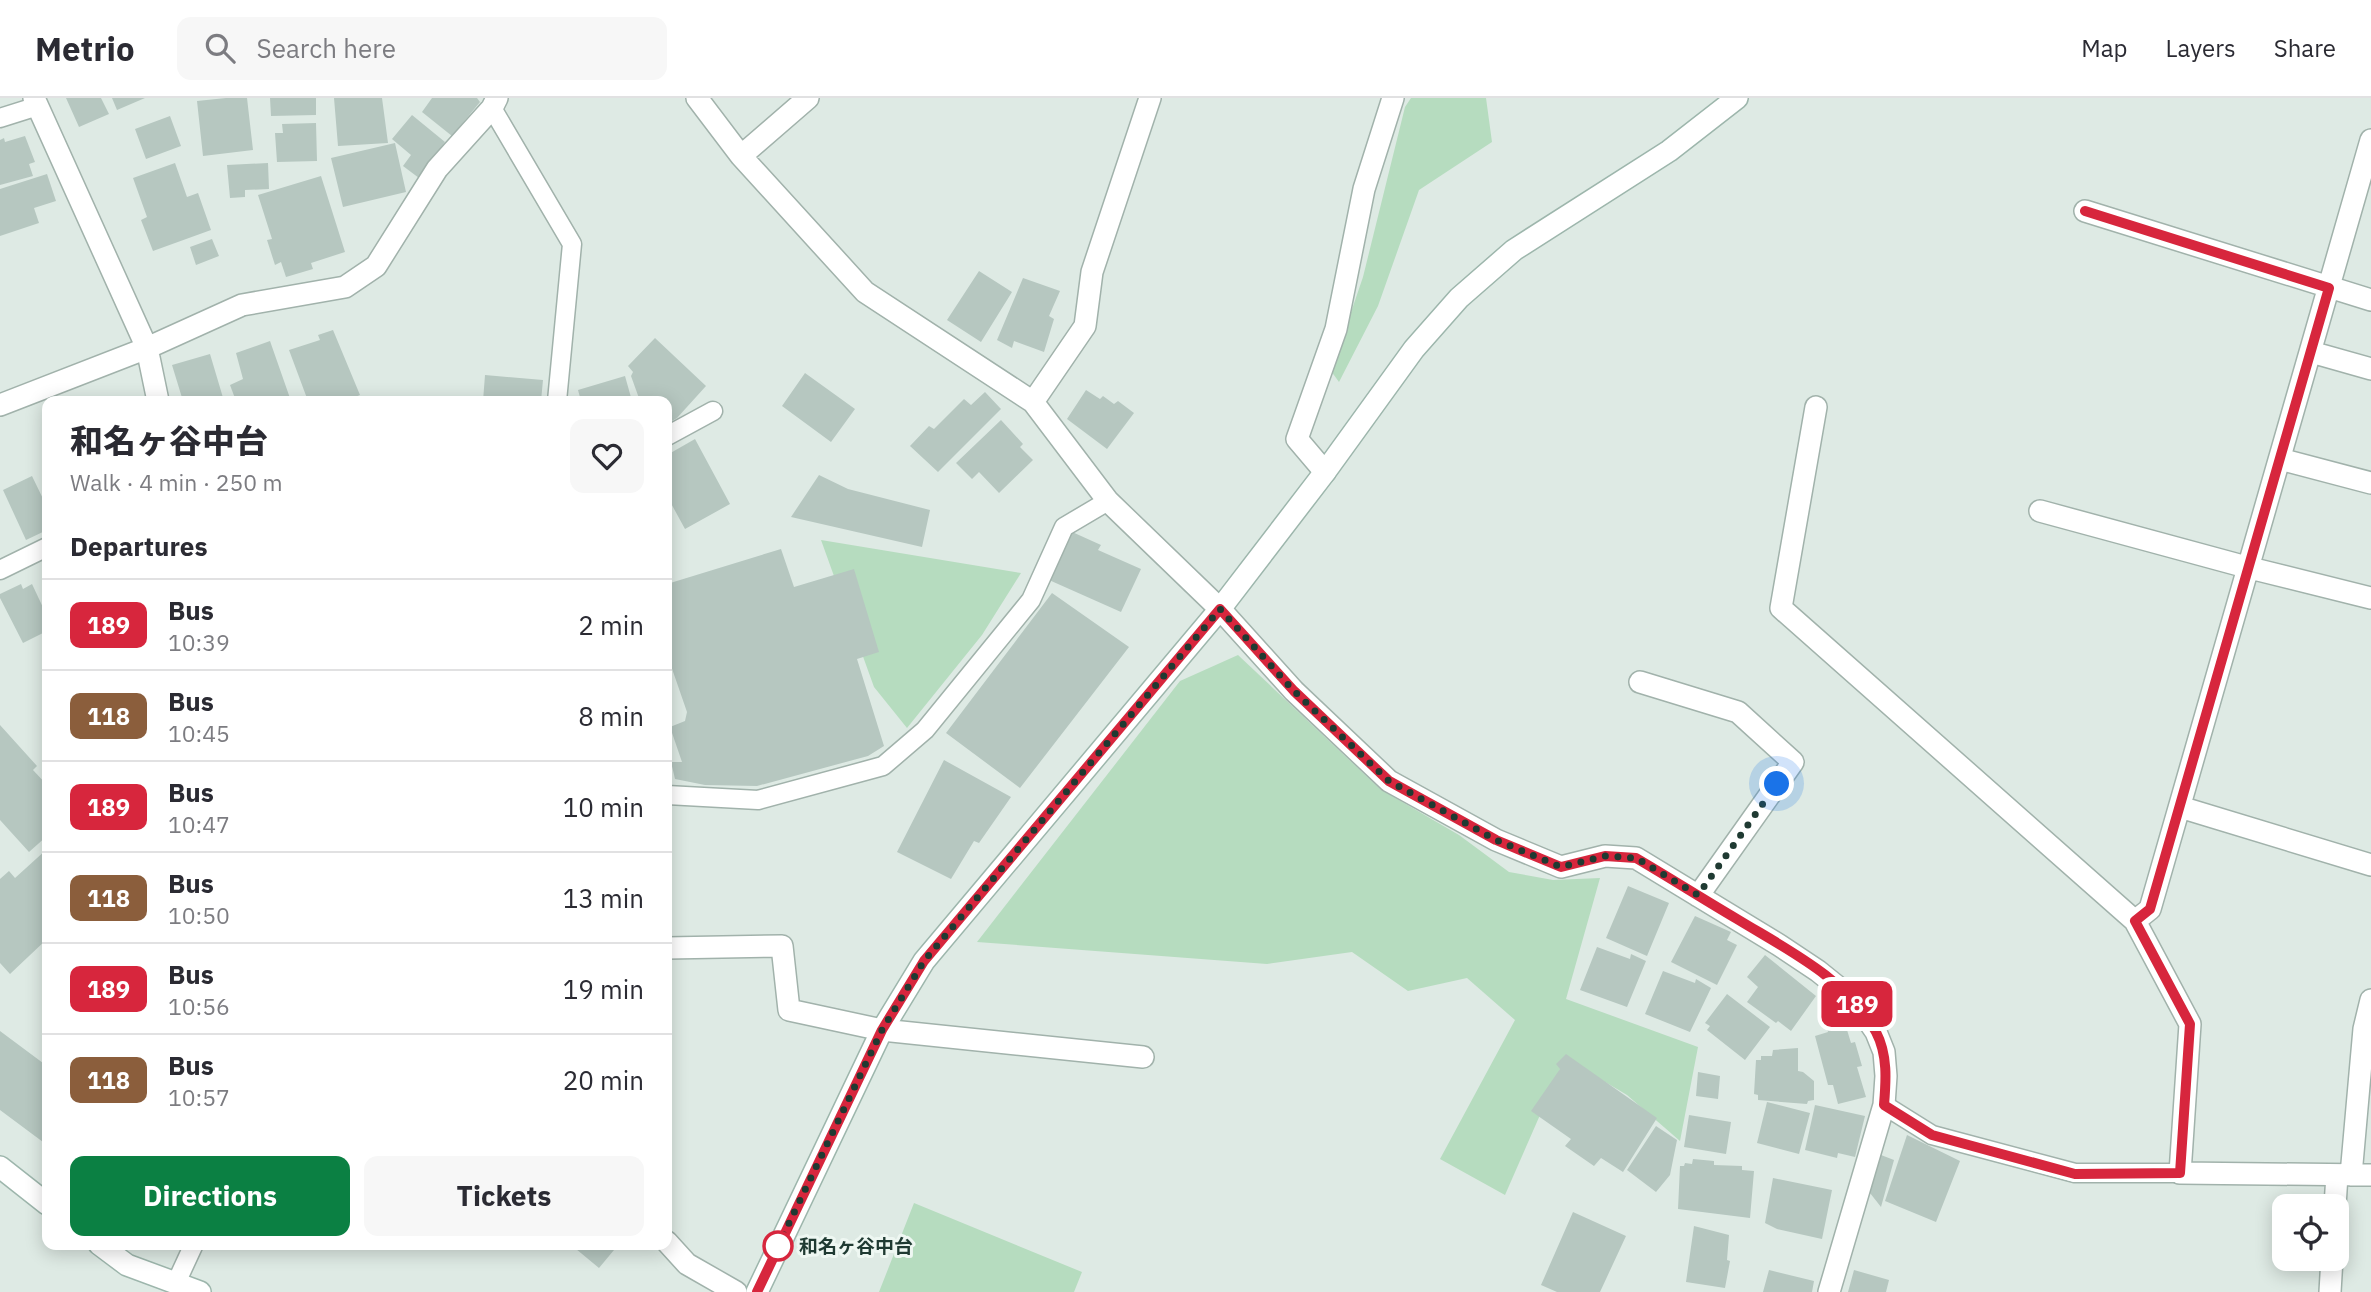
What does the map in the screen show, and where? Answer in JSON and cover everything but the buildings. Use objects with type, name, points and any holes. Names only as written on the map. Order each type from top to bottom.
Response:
[{"type":"street","points":[[697,98],[741,156],[864,292],[1033,402],[1108,501],[1220,609],[1294,691],[1389,781],[1496,840],[1561,867],[1605,856],[1636,858],[1779,945],[1854,1000],[1876,1032],[1884,1052],[1884,1105],[1829,1292]]},
{"type":"street","points":[[741,156],[808,98]]},
{"type":"street","points":[[1033,402],[1085,326],[1092,272],[1150,98]]},
{"type":"street","points":[[1325,472],[1297,439],[1336,329],[1364,189],[1393,98]]},
{"type":"street","points":[[757,1292],[882,1030],[924,961],[1220,609],[1325,472],[1414,349],[1459,299],[1514,250],[1669,151],[1737,98]]},
{"type":"street","points":[[36,102],[147,348],[157,396]]},
{"type":"street","points":[[0,405],[147,348],[242,304],[345,287],[376,266],[437,169],[494,103]]},
{"type":"street","points":[[2135,921],[2150,909],[2371,140]]},
{"type":"street","points":[[2085,211],[2371,300]]},
{"type":"street","points":[[2311,352],[2371,369]]},
{"type":"street","points":[[1816,407],[1781,608],[2135,921],[2190,1024],[2180,1173],[2353,1175]]},
{"type":"street","points":[[2280,459],[2371,483]]},
{"type":"street","points":[[2040,511],[2371,598]]},
{"type":"street","points":[[1640,681],[1738,712],[1793,762],[1698,895]]},
{"type":"street","points":[[2180,807],[2371,864]]},
{"type":"street","points":[[672,948],[782,946],[789,1010],[882,1030],[1143,1057]]},
{"type":"street","points":[[2342,1194],[2353,1175],[2364,1029],[2371,1000]]},
{"type":"street","points":[[0,1167],[42,1198]]},
{"type":"street","points":[[672,1248],[687,1264],[736,1292]]},
{"type":"street","points":[[107,1250],[127,1265],[200,1292]]},
{"type":"street","points":[[2330,1292],[2331,1271]]},
{"type":"lane","points":[[0,118],[36,102]]},
{"type":"lane","points":[[494,103],[572,244],[557,396]]},
{"type":"lane","points":[[672,433],[713,411]]},
{"type":"lane","points":[[672,796],[758,800],[883,766],[926,730],[1031,600],[1063,527],[1108,501]]},
{"type":"lane","points":[[0,570],[42,549]]},
{"type":"lane","points":[[1884,1105],[1932,1135],[2075,1174],[2180,1173]]},
{"type":"lane","points":[[176,1283],[191,1250]]},
{"type":"green space","points":[[1411,98],[1486,98],[1492,142],[1419,190],[1378,306],[1339,382],[1331,371],[1363,277],[1405,107]]},
{"type":"green space","points":[[821,540],[1021,573],[982,635],[907,728],[874,687]]},
{"type":"green space","points":[[1238,655],[1380,789],[1459,835],[1509,872],[1553,880],[1600,878],[1566,999],[1698,1047],[1680,1141],[1627,1095],[1565,1058],[1505,1195],[1440,1159],[1515,1020],[1467,978],[1408,991],[1352,952],[1267,964],[977,942],[1180,681]]},
{"type":"green space","points":[[914,1203],[1082,1272],[1074,1292],[879,1292]]},
{"type":"bus line","name":"189","points":[[757,1292],[882,1030],[924,961],[1220,609],[1294,691],[1389,781],[1496,840],[1561,867],[1605,856],[1636,858],[1818,971],[1854,1000],[1876,1032],[1884,1052],[1884,1105],[1932,1135],[2075,1174],[2180,1173],[2190,1024],[2135,921],[2150,909],[2329,288],[2085,211]]},
{"type":"place","name":"和名ヶ谷中台","points":[[778,1246]]},
{"type":"route","points":[[778,1246],[882,1030],[924,961],[1220,609],[1294,691],[1389,781],[1496,840],[1561,867],[1605,856],[1636,858],[1698,895],[1777,784]]}]
